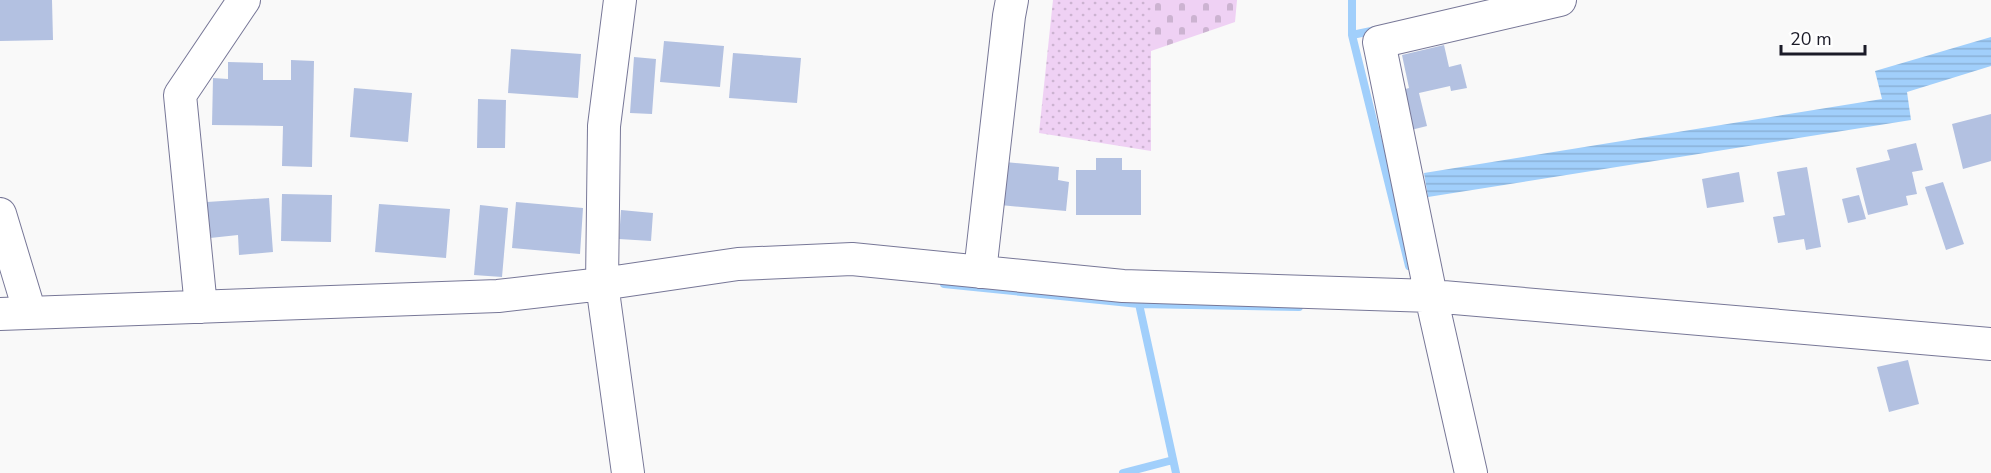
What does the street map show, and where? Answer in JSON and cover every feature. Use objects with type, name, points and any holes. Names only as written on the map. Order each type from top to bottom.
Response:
[{"type":"street","points":[[201,307],[180,94],[244,0]]},
{"type":"street","points":[[620,0],[604,126],[602,284],[628,473]]},
{"type":"street","points":[[980,272],[1012,0]]},
{"type":"street","points":[[1472,473],[1431,296],[1379,42],[1560,0]]},
{"type":"street","points":[[0,214],[15,314],[498,296],[602,284],[738,264],[852,259],[1123,286],[1431,296],[1991,344]]},
{"type":"green space","points":[[1053,0],[1151,0],[1151,151],[1039,133]]},
{"type":"green space","points":[[1151,0],[1237,0],[1235,22],[1151,51]]},
{"type":"water","points":[[1991,37],[1991,66],[1907,92],[1911,120],[1428,197],[1424,173],[1882,99],[1875,71]]},
{"type":"building","points":[[0,0],[52,0],[53,40],[0,41]]},
{"type":"building","points":[[664,41],[724,46],[720,87],[660,82]]},
{"type":"building","points":[[1444,45],[1449,67],[1461,64],[1467,88],[1451,91],[1450,86],[1419,93],[1427,126],[1411,130],[1402,90],[1409,88],[1402,55]]},
{"type":"building","points":[[511,49],[581,54],[578,98],[508,93]]},
{"type":"building","points":[[733,53],[801,58],[797,103],[729,98]]},
{"type":"building","points":[[634,57],[656,59],[652,114],[630,113]]},
{"type":"building","points":[[291,60],[314,61],[312,167],[282,166],[283,126],[212,125],[213,78],[228,79],[228,62],[263,63],[263,80],[291,80]]},
{"type":"building","points":[[354,88],[412,93],[408,142],[350,137]]},
{"type":"building","points":[[478,99],[506,100],[505,148],[477,148]]},
{"type":"building","points":[[1991,114],[1991,161],[1963,169],[1952,124]]},
{"type":"building","points":[[1916,143],[1923,170],[1912,172],[1917,194],[1906,196],[1908,205],[1868,215],[1856,168],[1890,160],[1887,150]]},
{"type":"building","points":[[1096,158],[1122,158],[1122,170],[1141,170],[1141,215],[1076,215],[1076,170],[1096,170]]},
{"type":"building","points":[[1005,162],[1059,167],[1058,180],[1069,182],[1066,211],[1000,205]]},
{"type":"building","points":[[1807,167],[1821,247],[1806,250],[1804,239],[1778,243],[1773,217],[1785,215],[1777,172]]},
{"type":"building","points":[[1739,172],[1744,202],[1707,208],[1702,179]]},
{"type":"building","points":[[1943,182],[1964,244],[1946,250],[1925,187]]},
{"type":"building","points":[[282,194],[332,195],[331,242],[281,241]]},
{"type":"building","points":[[1859,195],[1866,219],[1848,223],[1842,199]]},
{"type":"building","points":[[269,198],[273,252],[239,255],[238,235],[210,238],[207,202]]},
{"type":"building","points":[[516,202],[583,208],[580,254],[512,248]]},
{"type":"building","points":[[379,204],[450,209],[446,258],[375,252]]},
{"type":"building","points":[[480,205],[508,208],[502,277],[474,275]]},
{"type":"building","points":[[621,210],[653,213],[651,241],[619,239]]},
{"type":"building","points":[[1908,360],[1919,404],[1889,412],[1877,367]]},
{"type":"waterway","points":[[1352,0],[1352,35],[1409,266]]},
{"type":"waterway","points":[[1352,35],[1376,30]]},
{"type":"waterway","points":[[944,284],[1139,304],[1299,307]]},
{"type":"waterway","points":[[1139,304],[1176,473]]},
{"type":"waterway","points":[[1123,473],[1173,460]]}]
